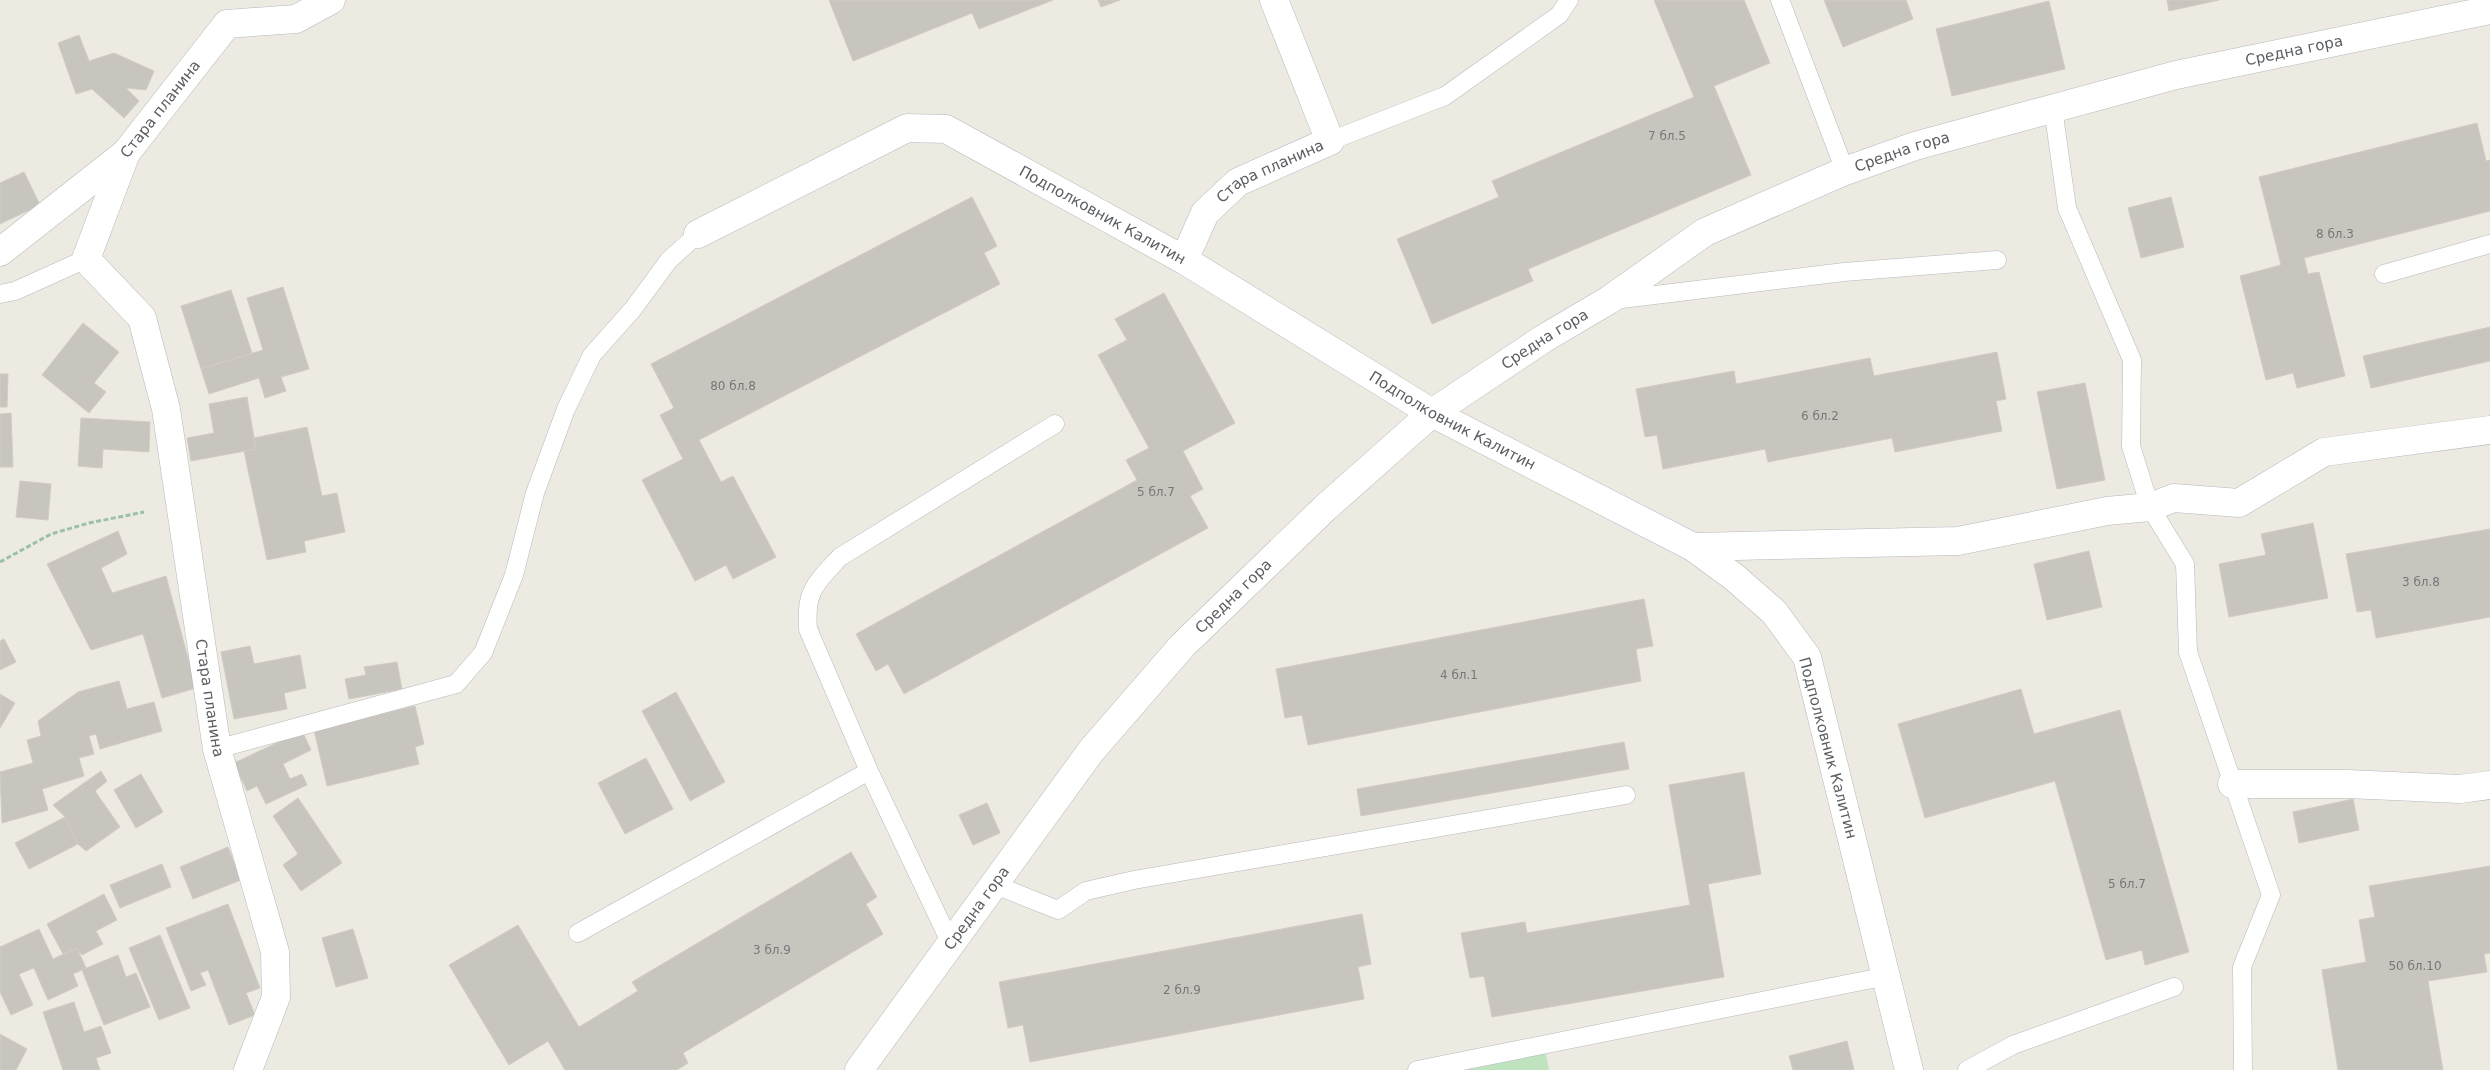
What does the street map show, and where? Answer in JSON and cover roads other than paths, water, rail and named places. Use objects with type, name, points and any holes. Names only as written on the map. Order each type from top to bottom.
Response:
[{"type":"street","name":"Стара планина","points":[[0,252],[126,153],[229,12],[296,18],[331,0]]},
{"type":"street","name":"Стара планина","points":[[1184,260],[1205,213],[1238,182],[1330,141],[1274,0]]},
{"type":"street","name":"Средна гора","points":[[859,1070],[1091,751],[1182,646],[1325,508],[1432,413],[1543,339],[1609,300],[1705,232],[1845,172],[1915,146],[2176,75],[2490,10]]},
{"type":"street","name":"Подполковник Калитин","points":[[698,234],[907,128],[946,129],[1184,260],[1432,413],[1692,547],[1734,577],[1774,612],[1807,657],[1909,1070]]},
{"type":"street","points":[[86,258],[126,153]]},
{"type":"street","name":"Стара планина","points":[[86,258],[142,318],[166,409],[217,749],[275,952],[276,996],[248,1070]]},
{"type":"street","points":[[1692,547],[1958,541],[2107,511],[2150,507],[2174,498],[2239,502],[2324,452],[2490,430]]},
{"type":"street","points":[[2232,784],[2347,784],[2460,789],[2490,785]]},
{"type":"lane","points":[[1330,141],[1445,96],[1559,15],[1569,0]]},
{"type":"lane","points":[[1780,0],[1845,172]]},
{"type":"lane","points":[[2054,108],[2067,208],[2132,360],[2131,446],[2150,507],[2185,564],[2188,652],[2271,895],[2242,967],[2243,1070]]},
{"type":"lane","points":[[217,749],[456,684],[483,652],[514,575],[535,493],[550,451],[566,409],[592,355],[633,309],[670,260],[698,234]]},
{"type":"lane","points":[[2384,274],[2490,244]]},
{"type":"lane","points":[[0,294],[16,291],[86,258]]},
{"type":"lane","points":[[1609,300],[1844,272],[1997,260]]},
{"type":"lane","points":[[951,944],[869,771],[808,630],[807,609],[813,586],[840,557],[1055,424]]},
{"type":"lane","points":[[578,933],[869,771]]},
{"type":"lane","points":[[993,884],[1058,910],[1086,891],[1134,880],[1626,795]]},
{"type":"lane","points":[[1417,1070],[1887,976]]},
{"type":"lane","points":[[1967,1070],[2013,1045],[2174,987]]}]
